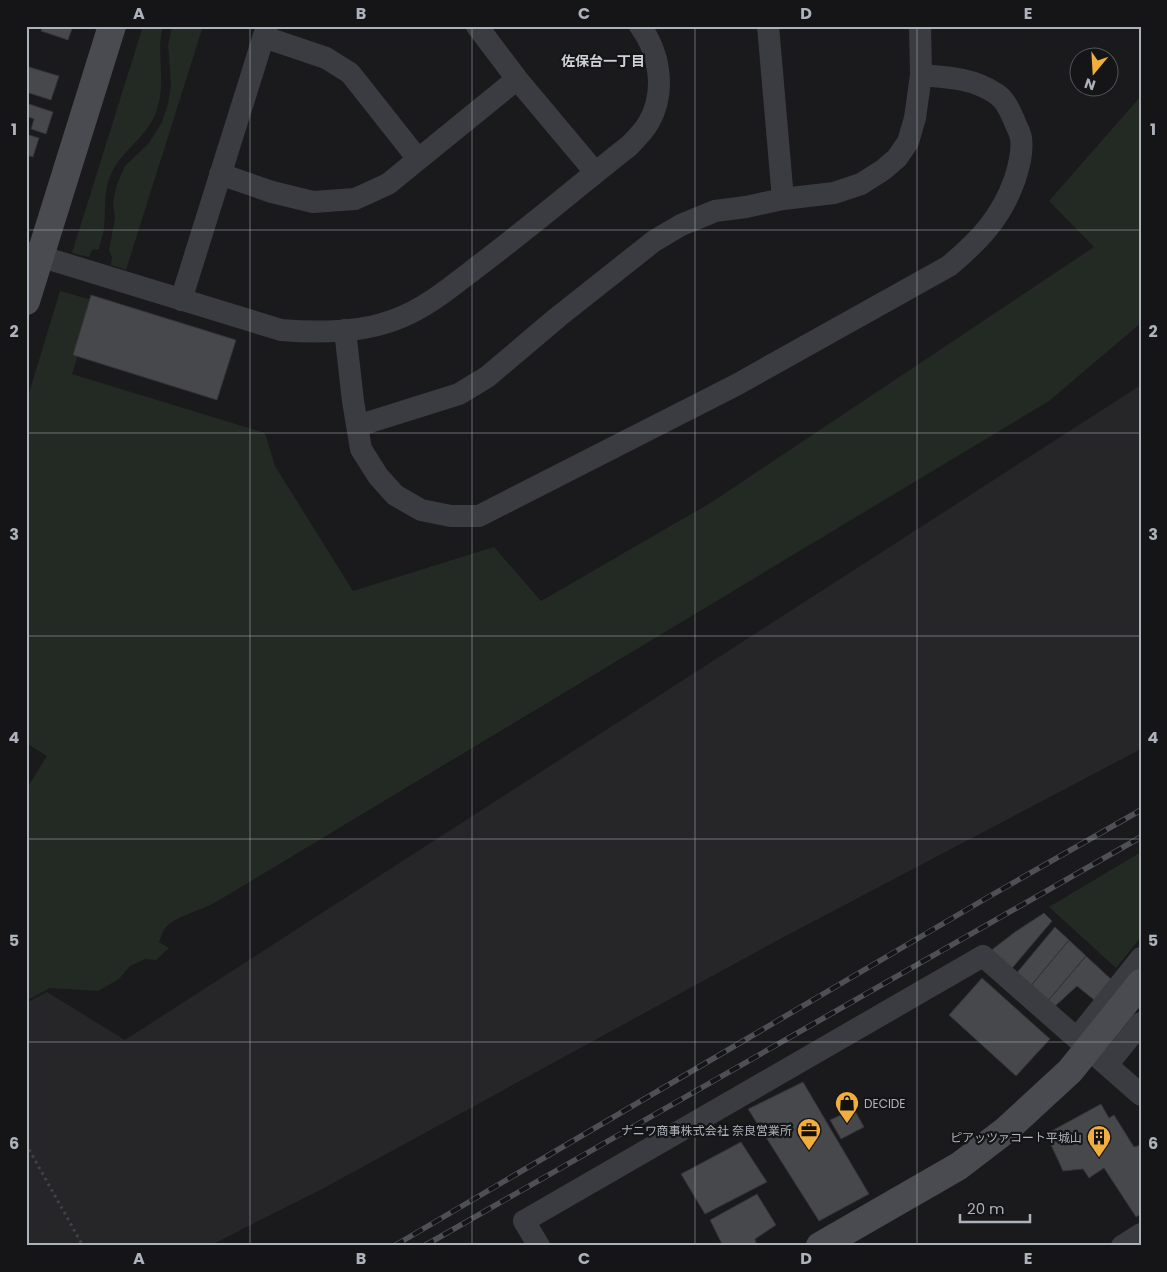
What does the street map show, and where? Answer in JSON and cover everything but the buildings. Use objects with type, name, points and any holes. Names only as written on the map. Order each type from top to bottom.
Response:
[{"type":"street","points":[[26,301],[33,254],[112,26]]},
{"type":"street","points":[[477,26],[517,78],[595,172]]},
{"type":"street","points":[[33,254],[281,330],[309,333],[345,330],[375,326],[395,320],[436,298],[640,136],[650,122],[657,101],[660,82],[655,55],[646,34],[640,26]]},
{"type":"street","points":[[768,26],[783,198]]},
{"type":"street","points":[[357,426],[459,394],[487,376],[558,316],[654,241],[681,225],[715,211],[746,207],[783,198],[834,193],[861,184],[897,158],[908,142],[921,75],[920,26]]},
{"type":"street","points":[[181,300],[265,32],[326,58],[350,73],[418,159]]},
{"type":"street","points":[[345,330],[361,449],[378,476],[395,495],[421,510],[451,516],[479,516],[736,385],[949,266],[972,247],[994,222],[1008,199],[1020,165],[1021,137],[1008,106],[995,93],[975,83],[948,77],[921,75]]},
{"type":"street","points":[[220,174],[272,192],[313,202],[355,199],[388,184],[517,78]]},
{"type":"street","points":[[539,1246],[524,1221],[983,956],[1094,1046],[1141,1094]]},
{"type":"street","points":[[1094,1046],[1141,958]]},
{"type":"street","points":[[820,1246],[959,1166],[1006,1130],[1070,1072],[1094,1046],[1141,983]]},
{"type":"street","points":[[1094,1046],[1141,1023]]},
{"type":"street","points":[[1122,1246],[1141,1234]]},
{"type":"path","points":[[26,1144],[83,1246]]},
{"type":"shaded area","points":[[143,26],[163,26],[160,45],[161,92],[156,114],[151,124],[123,155],[108,180],[104,230],[99,249],[92,250],[89,257],[72,253]]},
{"type":"shaded area","points":[[172,26],[203,26],[126,270],[111,265],[112,257],[109,250],[115,219],[113,202],[117,184],[125,166],[149,143],[162,122],[168,104],[171,85],[168,45]]},
{"type":"shaded area","points":[[1141,96],[1141,323],[1049,401],[216,902],[170,923],[165,928],[159,942],[169,948],[156,960],[145,959],[130,966],[119,979],[98,991],[50,988],[26,1001],[26,790],[47,756],[26,743],[26,403],[60,291],[95,301],[72,374],[265,433],[275,466],[353,591],[494,547],[541,601],[712,502],[1094,247],[1049,201]]},
{"type":"shaded area","points":[[1141,385],[1141,749],[778,940],[324,1188],[209,1246],[26,1246],[26,1003],[47,992],[125,1040]]},
{"type":"shaded area","points":[[1141,852],[1141,937],[1116,968],[1049,907]]},
{"type":"railway","points":[[394,1246],[990,896],[1141,810]]},
{"type":"railway","points":[[424,1246],[1141,837]]},
{"type":"place","name":"DECIDE","points":[[847,1124]]},
{"type":"place","name":"ナニワ商事株式会社 奈良営業所","points":[[809,1151]]},
{"type":"place","name":"ピアッツァコート平城山","points":[[1099,1158]]},
{"type":"district","name":"佐保台一丁目","points":[[603,61]]}]
